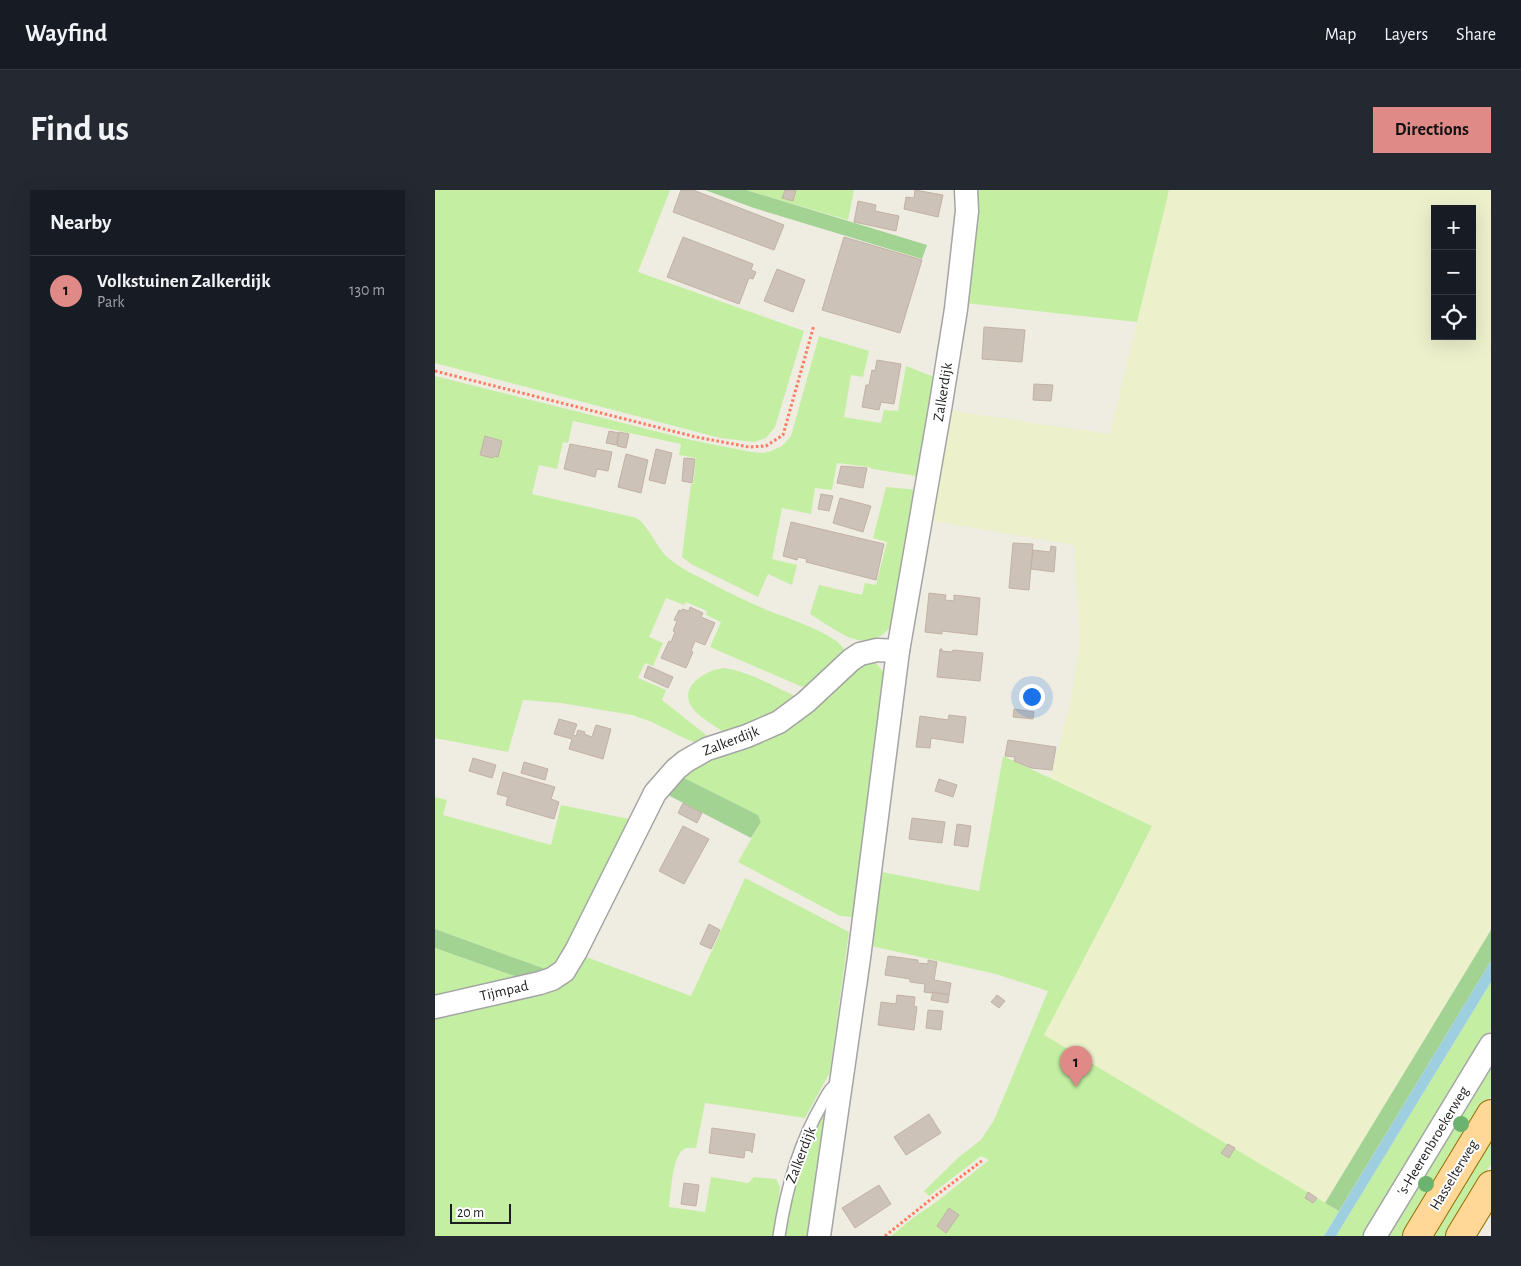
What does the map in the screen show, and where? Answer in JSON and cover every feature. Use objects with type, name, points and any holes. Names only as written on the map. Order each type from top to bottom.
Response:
[{"type":"main road","name":"Hasselterweg","points":[[1417,1236],[1491,1114]]},
{"type":"main road","points":[[1460,1236],[1491,1184]]},
{"type":"street","name":"Zalkerdijk","points":[[819,1236],[859,958],[898,652],[956,309],[967,211],[966,190]]},
{"type":"street","name":"Zalkerdijk","points":[[568,965],[655,792],[676,769],[707,749],[747,736],[779,722],[806,702],[860,654],[877,650],[898,652]]},
{"type":"street","name":"Tijmpad","points":[[435,1007],[541,983],[559,976],[568,965]]},
{"type":"street","name":"'s-Heerenbroekerweg","points":[[1375,1236],[1491,1045]]},
{"type":"lane","name":"Zalkerdijk","points":[[779,1236],[788,1189],[803,1142],[832,1087],[840,1084]]},
{"type":"path","points":[[435,371],[696,437],[749,447],[766,446],[783,435],[814,324]]},
{"type":"path","points":[[885,1236],[983,1160]]},
{"type":"green space","points":[[435,190],[670,190],[638,272],[804,331],[775,427],[766,438],[754,442],[720,438],[435,363]]},
{"type":"green space","points":[[705,190],[746,190],[927,245],[922,259],[754,208]]},
{"type":"green space","points":[[746,190],[854,190],[848,220]]},
{"type":"green space","points":[[974,190],[1169,190],[1137,322],[965,303]]},
{"type":"green space","points":[[1169,190],[1491,190],[1491,930],[1325,1203],[1044,1035],[1152,826],[1050,778],[1071,701],[1080,640],[1074,545],[928,520],[947,410],[1110,434]]},
{"type":"green space","points":[[819,336],[869,351],[863,377],[851,375],[844,417],[881,423],[884,410],[898,411],[906,366],[934,377],[922,477],[837,463],[832,490],[815,488],[811,514],[782,508],[772,559],[797,565],[792,585],[768,574],[758,597],[691,564],[682,557],[696,458],[679,455],[681,444],[573,421],[568,443],[563,442],[557,469],[539,465],[532,494],[637,518],[642,522],[667,557],[684,569],[744,600],[811,627],[833,639],[845,651],[812,688],[800,686],[710,647],[721,622],[706,615],[707,611],[686,602],[684,605],[666,598],[649,637],[663,643],[653,666],[645,663],[638,678],[666,690],[662,700],[710,738],[701,745],[652,722],[632,715],[561,703],[523,700],[508,752],[435,738],[435,376],[691,440],[763,453],[782,446],[791,436]]},
{"type":"green space","points":[[886,487],[920,490],[891,626],[872,640],[851,638],[810,614],[819,585],[862,595],[865,583],[876,585],[887,542],[873,538]]},
{"type":"green space","points":[[872,661],[886,675],[857,911],[851,917],[840,916],[738,862],[761,822],[758,815],[680,776],[846,673]]},
{"type":"green space","points":[[724,668],[750,675],[793,695],[795,703],[725,733],[697,713],[691,706],[688,698],[692,685],[703,675]]},
{"type":"green space","points":[[1003,756],[1152,826],[1044,1035],[1339,1211],[1324,1236],[891,1236],[989,1160],[981,1156],[929,1196],[924,1191],[959,1157],[981,1140],[994,1120],[1048,991],[996,974],[867,945],[877,871],[979,891]]},
{"type":"green space","points":[[680,776],[758,815],[761,822],[751,838],[666,794]]},
{"type":"green space","points":[[435,797],[447,800],[443,815],[551,845],[561,805],[629,819],[554,968],[548,970],[435,929]]},
{"type":"green space","points":[[745,878],[849,932],[830,1072],[805,1118],[705,1103],[696,1148],[684,1149],[677,1159],[669,1207],[705,1212],[711,1177],[748,1183],[754,1177],[776,1179],[780,1187],[774,1236],[435,1236],[435,1014],[584,958],[589,958],[691,996]]},
{"type":"green space","points":[[435,929],[548,970],[520,978],[435,948]]},
{"type":"green space","points":[[1491,930],[1491,961],[1339,1211],[1325,1203]]},
{"type":"green space","points":[[435,948],[520,978],[435,998]]},
{"type":"green space","points":[[1491,982],[1491,1030],[1366,1236],[1336,1236]]},
{"type":"green space","points":[[1491,1060],[1491,1096],[1406,1236],[1384,1236]]},
{"type":"green space","points":[[826,1107],[828,1107],[812,1236],[783,1236],[792,1190],[808,1144]]},
{"type":"green space","points":[[1491,1136],[1491,1164],[1447,1236],[1430,1236]]},
{"type":"water","points":[[1491,961],[1491,982],[1336,1236],[1324,1236]]},
{"type":"building","points":[[681,190],[693,190],[784,225],[774,250],[673,212]]},
{"type":"building","points":[[785,190],[796,190],[793,201],[782,198]]},
{"type":"building","points":[[915,190],[943,195],[938,217],[904,209],[906,197],[914,198]]},
{"type":"building","points":[[858,201],[876,205],[875,211],[899,216],[896,231],[854,222]]},
{"type":"building","points":[[683,237],[753,264],[751,270],[756,272],[753,279],[749,278],[739,304],[667,277]]},
{"type":"building","points":[[844,237],[922,260],[900,333],[822,310]]},
{"type":"building","points":[[777,269],[805,280],[793,312],[764,301]]},
{"type":"building","points":[[984,327],[1025,330],[1022,362],[982,359]]},
{"type":"building","points":[[877,360],[901,364],[894,404],[881,402],[879,410],[862,407],[866,385],[869,385],[872,370],[875,371]]},
{"type":"building","points":[[1034,384],[1053,385],[1051,401],[1033,400]]},
{"type":"building","points":[[609,431],[619,433],[616,445],[606,443]]},
{"type":"building","points":[[619,432],[629,434],[626,448],[617,446]]},
{"type":"building","points":[[485,436],[502,441],[498,457],[494,456],[493,458],[480,455]]},
{"type":"building","points":[[570,444],[612,452],[608,471],[597,469],[595,477],[564,469]]},
{"type":"building","points":[[656,449],[672,453],[665,484],[649,480]]},
{"type":"building","points":[[626,454],[648,460],[641,493],[618,487]]},
{"type":"building","points":[[684,458],[695,459],[692,483],[682,481]]},
{"type":"building","points":[[841,466],[867,468],[863,488],[837,483]]},
{"type":"building","points":[[821,494],[833,496],[829,511],[818,509]]},
{"type":"building","points":[[840,498],[871,506],[863,532],[833,523]]},
{"type":"building","points":[[791,522],[884,544],[876,580],[806,562],[807,559],[798,557],[797,560],[783,556]]},
{"type":"building","points":[[1013,543],[1033,544],[1029,590],[1009,588]]},
{"type":"building","points":[[1051,546],[1056,547],[1054,572],[1031,569],[1033,550],[1050,552]]},
{"type":"building","points":[[929,593],[946,595],[945,600],[954,601],[954,595],[980,598],[977,635],[942,631],[942,634],[925,632]]},
{"type":"building","points":[[690,607],[703,613],[701,617],[715,623],[705,645],[695,641],[691,651],[693,652],[686,668],[661,658],[675,632],[673,631],[677,621],[674,620],[679,610],[689,611]]},
{"type":"building","points":[[940,649],[952,652],[953,650],[983,653],[980,681],[937,677]]},
{"type":"building","points":[[648,666],[673,677],[668,688],[644,677]]},
{"type":"building","points":[[1014,709],[1034,712],[1033,719],[1013,717]]},
{"type":"building","points":[[949,715],[966,717],[963,743],[931,738],[930,748],[916,747],[920,716],[948,720]]},
{"type":"building","points":[[559,719],[577,724],[573,735],[576,736],[578,730],[592,737],[596,725],[611,729],[603,759],[569,749],[572,739],[554,734]]},
{"type":"building","points":[[1008,740],[1056,747],[1052,770],[1031,768],[1014,761],[1015,757],[1005,756]]},
{"type":"building","points":[[473,758],[496,765],[492,778],[469,771]]},
{"type":"building","points":[[524,762],[548,769],[545,780],[521,773]]},
{"type":"building","points":[[503,772],[555,787],[551,799],[559,802],[554,819],[506,805],[508,797],[497,794]]},
{"type":"building","points":[[939,779],[957,785],[953,797],[935,791]]},
{"type":"building","points":[[683,803],[702,813],[697,823],[678,813]]},
{"type":"building","points":[[912,818],[945,822],[942,843],[909,839]]},
{"type":"building","points":[[957,824],[971,826],[968,847],[954,845]]},
{"type":"building","points":[[683,826],[709,839],[684,884],[659,871]]},
{"type":"building","points":[[709,924],[720,930],[711,949],[700,944]]},
{"type":"building","points":[[888,956],[918,960],[918,963],[928,964],[928,960],[937,962],[934,980],[951,983],[949,995],[924,992],[925,984],[910,982],[910,979],[885,975]]},
{"type":"building","points":[[933,992],[949,995],[948,1003],[931,1000]]},
{"type":"building","points":[[897,995],[915,997],[914,1006],[917,1007],[914,1030],[878,1025],[881,1002],[896,1004]]},
{"type":"building","points":[[997,995],[1005,1001],[999,1008],[991,1002]]},
{"type":"building","points":[[928,1010],[943,1011],[941,1030],[926,1028]]},
{"type":"building","points":[[929,1114],[941,1133],[906,1155],[894,1137]]},
{"type":"building","points":[[712,1128],[755,1134],[752,1153],[745,1150],[744,1158],[709,1153]]},
{"type":"building","points":[[1228,1144],[1235,1148],[1229,1158],[1221,1153]]},
{"type":"building","points":[[684,1183],[699,1185],[696,1206],[681,1204]]},
{"type":"building","points":[[879,1185],[891,1204],[855,1228],[842,1208]]},
{"type":"building","points":[[1308,1192],[1317,1198],[1313,1203],[1305,1198]]},
{"type":"building","points":[[949,1208],[959,1215],[946,1233],[937,1226]]},
{"type":"place","name":"Volkstuinen Zalkerdijk","points":[[1076,1087]]}]
